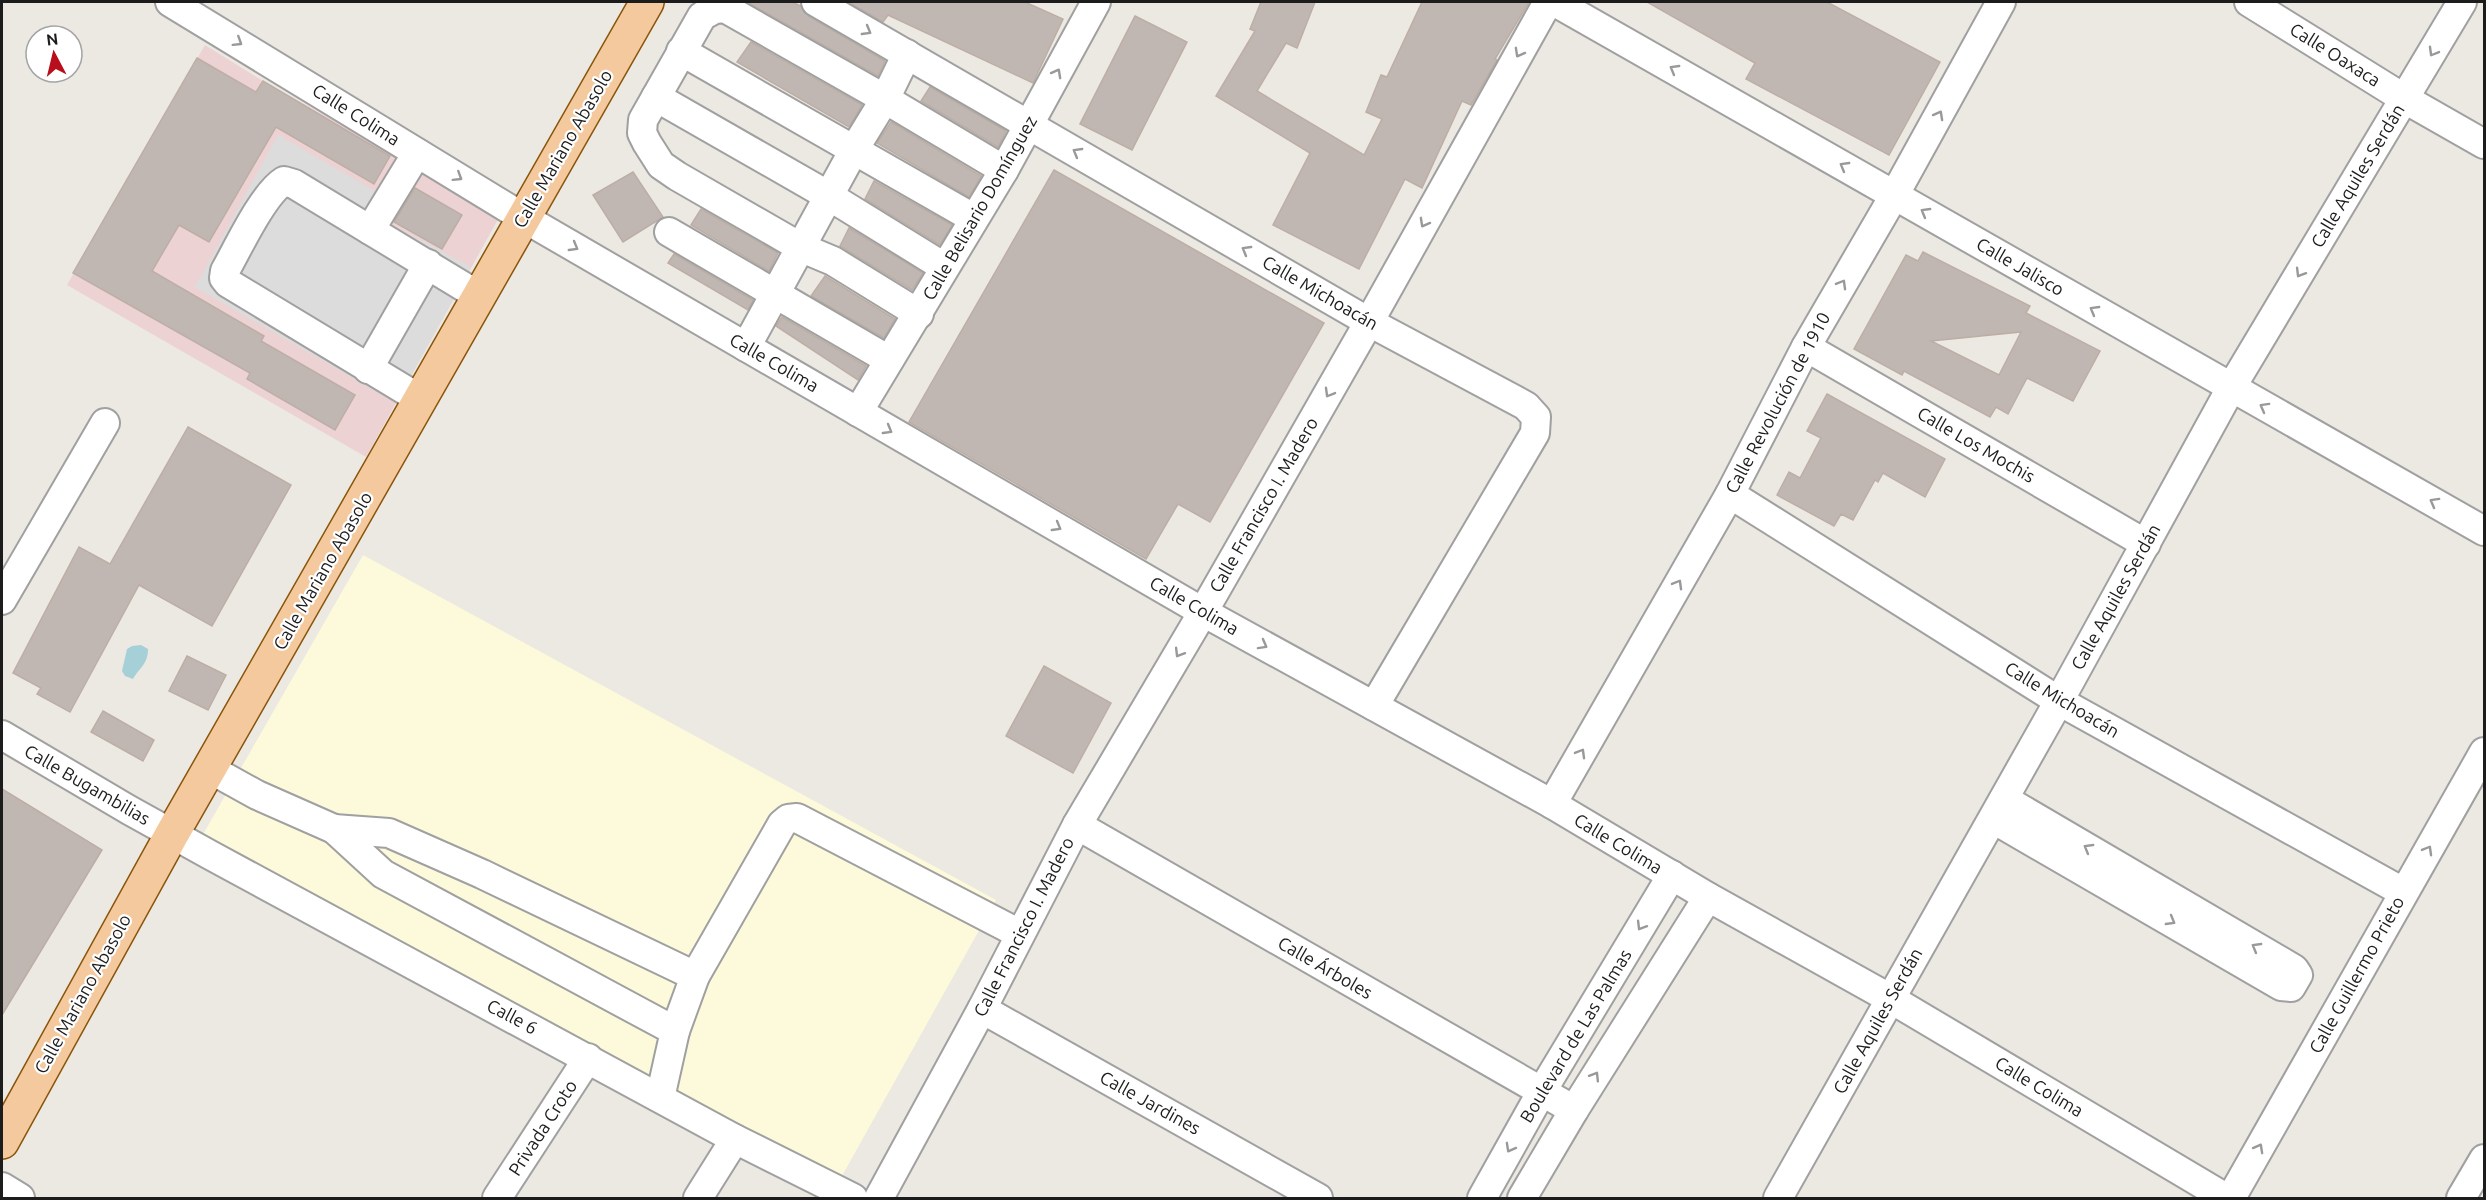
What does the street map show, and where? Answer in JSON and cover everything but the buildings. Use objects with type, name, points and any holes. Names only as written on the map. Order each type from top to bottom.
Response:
[{"type":"main road","name":"Calle Mariano Abasolo","points":[[2,1142],[172,834],[647,2]]},
{"type":"street","name":"Calle Colima","points":[[170,2],[204,10],[417,153],[524,218],[1203,612],[1552,804],[1708,897],[1891,999],[2229,1198]]},
{"type":"street","name":"Calle Michoacán","points":[[816,2],[1369,322],[1526,406],[1536,417],[1535,433],[1374,706]]},
{"type":"street","name":"Calle Belisario Domínguez","points":[[858,412],[1004,170],[1096,2]]},
{"type":"street","name":"Calle Francisco I. Madero","points":[[879,1198],[982,1009],[1077,825],[1203,612],[1369,322],[1548,2]]},
{"type":"street","name":"Calle Jalisco","points":[[1556,2],[2484,531]]},
{"type":"street","name":"Calle Revolución de 1910","points":[[1552,804],[1730,494],[1806,347],[1894,195],[2001,2]]},
{"type":"street","name":"Calle Oaxaca","points":[[2248,2],[2405,99],[2484,144]]},
{"type":"street","name":"Calle Aquiles Serdán","points":[[1778,1198],[2059,701],[2231,388],[2462,2]]},
{"type":"street","points":[[919,314],[833,261],[802,248],[662,165],[642,133],[643,120],[681,51],[702,16],[716,9],[726,8],[1004,170]]},
{"type":"street","points":[[681,51],[855,148],[973,218]]},
{"type":"street","points":[[746,346],[855,148],[885,99],[907,54]]},
{"type":"street","points":[[656,97],[829,196],[944,267]]},
{"type":"street","points":[[370,230],[417,153]]},
{"type":"street","points":[[420,399],[228,284],[224,278],[225,271],[247,231],[276,186],[284,181],[479,296]]},
{"type":"street","points":[[669,232],[889,360]]},
{"type":"street","points":[[368,369],[428,264]]},
{"type":"street","name":"Calle Los Mochis","points":[[1806,347],[2146,544]]},
{"type":"street","points":[[2,600],[105,423]]},
{"type":"street","name":"Calle Michoacán","points":[[1730,494],[2059,701],[2403,892]]},
{"type":"street","name":"Calle Bugambilias","points":[[2,735],[172,834]]},
{"type":"street","name":"Calle Guillermo Prieto","points":[[2229,1198],[2484,752]]},
{"type":"street","points":[[210,769],[257,795],[334,829],[383,874],[675,1031]]},
{"type":"street","points":[[1998,809],[2207,930]]},
{"type":"street","points":[[660,1098],[675,1031],[695,976],[782,824],[788,819],[797,818],[1020,934]]},
{"type":"street","name":"Calle Árboles","points":[[1077,825],[1574,1110]]},
{"type":"street","points":[[334,829],[389,833],[482,873],[695,976]]},
{"type":"street","name":"Calle 6","points":[[172,834],[735,1139],[853,1198]]},
{"type":"street","name":"Boulevard de Las Palmas","points":[[1482,1198],[1542,1091],[1672,875]]},
{"type":"street","name":"Boulevard de Las Palmas","points":[[1522,1198],[1574,1110],[1708,897]]},
{"type":"street","name":"Calle Jardines","points":[[982,1009],[1318,1198]]},
{"type":"street","name":"Privada Croto","points":[[497,1198],[588,1058]]},
{"type":"street","points":[[698,1198],[735,1139]]},
{"type":"street","points":[[2461,1198],[2484,1159]]},
{"type":"street","points":[[2,1188],[20,1198]]},
{"type":"shaded area","points":[[205,45],[263,81],[501,214],[366,457],[67,285]]},
{"type":"shaded area","points":[[278,135],[378,193],[367,211],[471,267],[396,403],[195,287]]},
{"type":"shaded area","points":[[363,555],[996,900],[838,1183],[198,843]]},
{"type":"water","points":[[141,645],[148,649],[148,654],[133,679],[125,676],[122,671],[127,649]]}]
